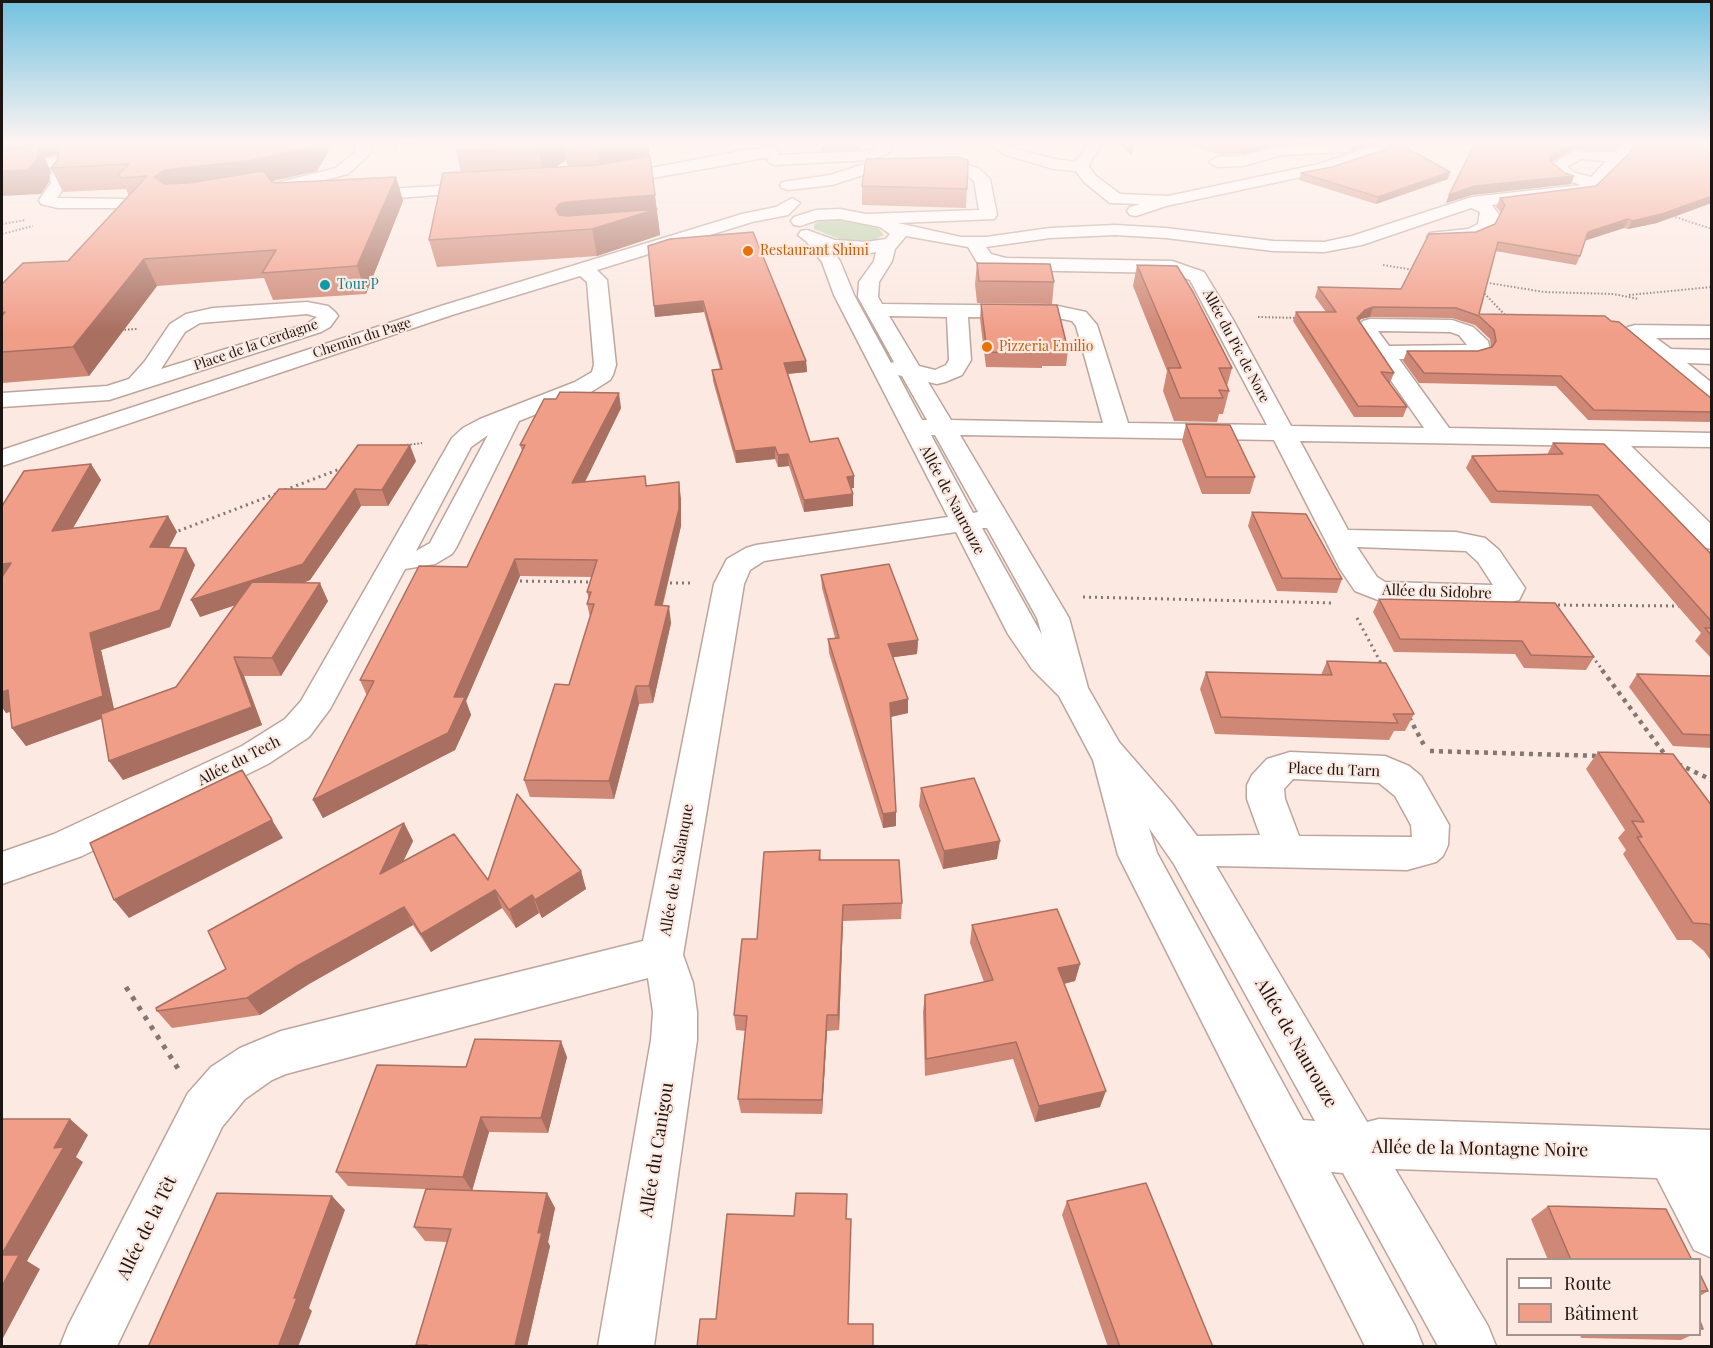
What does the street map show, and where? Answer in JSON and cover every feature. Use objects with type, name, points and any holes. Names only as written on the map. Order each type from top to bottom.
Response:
[{"type":"street","name":"Allée de Naurouze","points":[[797,206],[831,261],[844,295],[913,427],[979,520],[1024,634],[1044,661],[1072,689],[1107,752],[1188,853],[1468,1347]]},
{"type":"street","name":"Allée de Naurouze","points":[[807,220],[810,206]]},
{"type":"street","points":[[986,206],[988,215]]},
{"type":"street","points":[[1104,230],[1102,225],[1116,215],[1116,206]]},
{"type":"street","points":[[1130,206],[1136,211]]},
{"type":"street","points":[[1136,211],[1153,206]]},
{"type":"street","points":[[807,220],[842,247],[867,248],[892,240],[921,243],[940,240],[973,243],[1029,236],[1132,230],[1273,246],[1313,248],[1347,244],[1461,206]]},
{"type":"street","points":[[1396,228],[1417,235],[1435,237],[1472,234],[1485,227],[1490,213],[1488,209],[1481,206]]},
{"type":"street","name":"Chemin du Page","points":[[2,458],[448,310],[759,216],[782,211],[807,220]]},
{"type":"street","points":[[1132,230],[1130,224],[1136,216],[1136,211]]},
{"type":"street","points":[[807,220],[988,215],[1011,220],[1029,236]]},
{"type":"street","points":[[867,219],[892,240]]},
{"type":"street","name":"Chemin du Page","points":[[725,227],[772,225],[807,220]]},
{"type":"street","points":[[649,230],[705,222],[725,227]]},
{"type":"street","points":[[892,240],[869,282],[868,297],[923,378],[979,520]]},
{"type":"street","name":"Allée du Pic de Nore","points":[[973,243],[984,258],[1005,264],[1172,267],[1191,272],[1201,280],[1283,433]]},
{"type":"street","name":"Allée du Tech","points":[[2,868],[68,845],[255,755],[297,728],[313,708],[461,443],[472,433],[510,415],[592,383],[604,370],[597,280],[584,269]]},
{"type":"street","name":"Place de la Cerdagne","points":[[2,400],[95,396],[137,384],[314,328],[323,323],[328,316],[321,310],[307,308],[213,314],[193,318],[177,328],[153,365],[137,384]]},
{"type":"street","points":[[876,310],[1065,313],[1081,317],[1086,325],[1118,431]]},
{"type":"street","points":[[880,365],[923,378],[954,370],[960,360],[957,311]]},
{"type":"street","points":[[1384,353],[1463,353],[1479,350],[1480,346],[1472,335],[1459,327],[1389,325],[1367,327],[1367,332],[1441,435]]},
{"type":"street","points":[[1712,332],[1635,331],[1712,395]]},
{"type":"street","points":[[1665,356],[1712,357]]},
{"type":"street","points":[[396,562],[425,558],[442,548],[510,415]]},
{"type":"street","points":[[913,427],[1712,440]]},
{"type":"street","name":"Allée du Sidobre","points":[[1283,433],[1338,538],[1360,578],[1361,596],[1397,593],[1489,595],[1508,593],[1510,588],[1490,556],[1475,544],[1456,541],[1338,538]]},
{"type":"street","points":[[1609,439],[1712,541]]},
{"type":"street","points":[[2,449],[33,447]]},
{"type":"street","name":"Allée de la Salanque","points":[[205,1110],[228,1083],[256,1064],[281,1053],[662,955],[729,584],[737,565],[756,554],[979,520]]},
{"type":"street","name":"Allée de Naurouze","points":[[1107,752],[1138,855],[1395,1347]]},
{"type":"street","points":[[1188,853],[1206,850],[1285,852]]},
{"type":"street","name":"Allée du Canigou","points":[[626,1347],[674,1040],[675,1012],[671,983],[662,955]]},
{"type":"street","name":"Allée de la Têt","points":[[88,1347],[205,1110]]},
{"type":"street","name":"Allée de la Montagne Noire","points":[[1289,1144],[1356,1149],[1379,1144],[1691,1154],[1712,1232]]},
{"type":"path","points":[[1667,214],[1712,228]]},
{"type":"path","points":[[1380,265],[1414,270]]},
{"type":"path","points":[[1483,282],[1566,295],[1625,296],[1712,287]]},
{"type":"path","points":[[1459,327],[1467,319],[1510,320],[1479,288]]},
{"type":"path","points":[[1264,317],[1300,318]]},
{"type":"path","points":[[117,330],[138,329],[132,338]]},
{"type":"path","points":[[396,448],[407,444],[461,443]]},
{"type":"path","points":[[166,536],[352,465]]},
{"type":"path","points":[[504,581],[599,582]]},
{"type":"path","points":[[658,583],[729,584]]},
{"type":"path","points":[[1508,593],[1555,606],[1689,606]]},
{"type":"path","points":[[1073,597],[1361,596],[1382,666]]},
{"type":"path","points":[[1555,606],[1562,615]]},
{"type":"path","points":[[1590,654],[1668,759],[1656,758]]},
{"type":"path","points":[[1404,708],[1426,750],[1610,757]]},
{"type":"path","points":[[1677,763],[1712,780]]},
{"type":"path","points":[[126,987],[205,1110]]},
{"type":"green space","points":[[826,219],[844,219],[865,224],[879,229],[884,235],[870,242],[842,240],[814,229],[814,224]]},
{"type":"building","points":[[119,206],[383,206],[357,266],[262,273],[276,250],[144,259],[73,347],[2,352],[2,316],[5,312],[2,313],[2,284],[23,263],[68,261]]},
{"type":"building","points":[[436,206],[558,206],[556,209],[559,215],[567,216],[657,209],[592,229],[429,240]]},
{"type":"building","points":[[1505,206],[1684,206],[1632,221],[1628,219],[1588,232],[1580,256],[1498,242],[1479,314],[1605,316],[1611,321],[1619,322],[1712,399],[1712,412],[1594,410],[1561,376],[1424,373],[1407,351],[1478,351],[1492,347],[1496,341],[1494,330],[1479,316],[1456,308],[1373,307],[1365,310],[1357,318],[1394,373],[1381,372],[1407,407],[1358,406],[1296,312],[1336,312],[1318,287],[1401,289],[1429,234],[1476,232],[1495,224]]},
{"type":"building","points":[[753,232],[806,361],[784,363],[810,442],[838,438],[854,476],[847,477],[853,494],[804,500],[788,454],[778,455],[775,447],[735,451],[712,370],[722,369],[703,301],[654,306],[648,246],[670,239]]},
{"type":"building","points":[[977,263],[1050,264],[1054,282],[979,281]]},
{"type":"building","points":[[1137,265],[1177,266],[1232,368],[1219,368],[1229,391],[1219,390],[1223,398],[1180,398],[1168,368],[1181,368]]},
{"type":"building","points":[[981,304],[1057,305],[1068,350],[1043,350],[1044,353],[987,352]]},
{"type":"building","points":[[560,392],[619,393],[572,483],[645,476],[646,486],[679,482],[679,509],[655,605],[669,606],[649,686],[636,686],[609,781],[524,780],[555,684],[569,685],[594,604],[587,604],[591,592],[587,592],[597,560],[515,559],[454,697],[465,697],[448,733],[313,800],[374,681],[360,680],[419,566],[467,567],[525,445],[520,445],[544,399],[556,399]]},
{"type":"building","points":[[1186,424],[1230,425],[1255,477],[1206,477]]},
{"type":"building","points":[[1553,443],[1604,444],[1712,555],[1712,622],[1598,495],[1497,491],[1472,456],[1563,454]]},
{"type":"building","points":[[358,445],[410,445],[382,490],[355,489],[303,564],[191,600],[279,489],[326,489]]},
{"type":"building","points":[[91,464],[52,531],[168,516],[150,547],[186,548],[160,610],[90,633],[103,696],[12,728],[8,690],[2,692],[2,577],[11,563],[2,564],[2,506],[24,471]]},
{"type":"building","points":[[1252,512],[1306,514],[1342,579],[1282,578]]},
{"type":"building","points":[[889,564],[918,640],[888,644],[908,699],[890,703],[896,812],[883,814],[828,639],[839,638],[821,575]]},
{"type":"building","points":[[252,582],[320,583],[272,658],[234,657],[252,707],[109,761],[101,714],[176,687]]},
{"type":"building","points":[[1379,599],[1555,603],[1594,657],[1531,655],[1522,641],[1400,639]]},
{"type":"building","points":[[1705,628],[1712,628],[1712,636]]},
{"type":"building","points":[[1327,661],[1386,663],[1414,714],[1393,714],[1398,723],[1221,717],[1206,672],[1332,675]]},
{"type":"building","points":[[1637,674],[1712,676],[1712,735],[1683,734]]},
{"type":"building","points":[[1598,752],[1673,754],[1712,806],[1712,927],[1708,924],[1693,923],[1637,837],[1642,837],[1632,821],[1644,822]]},
{"type":"building","points":[[242,770],[272,820],[114,900],[90,843]]},
{"type":"building","points":[[974,778],[1000,841],[944,851],[921,788]]},
{"type":"building","points":[[517,794],[581,871],[535,900],[532,895],[509,910],[495,890],[421,934],[404,907],[297,966],[247,998],[157,1011],[156,1008],[226,969],[208,931],[404,823],[380,874],[454,834],[488,880]]},
{"type":"building","points":[[820,850],[819,860],[899,860],[902,903],[843,905],[838,1015],[827,1015],[822,1100],[738,1099],[747,1016],[734,1015],[742,939],[757,939],[764,852]]},
{"type":"building","points":[[1057,909],[1080,964],[1058,968],[1106,1091],[1039,1106],[1016,1042],[926,1059],[925,995],[993,980],[972,925]]},
{"type":"building","points":[[475,1039],[561,1041],[541,1118],[481,1117],[463,1177],[336,1172],[377,1065],[466,1067]]},
{"type":"building","points":[[2,1119],[70,1119],[54,1148],[64,1147],[2,1254]]},
{"type":"building","points":[[1146,1183],[1213,1347],[1120,1347],[1067,1201]]},
{"type":"building","points":[[426,1189],[547,1193],[538,1233],[542,1232],[516,1347],[416,1345],[451,1229],[414,1227]]},
{"type":"building","points":[[217,1193],[332,1196],[278,1347],[148,1347]]},
{"type":"building","points":[[796,1193],[847,1194],[846,1219],[851,1219],[848,1324],[873,1324],[873,1347],[697,1347],[700,1319],[716,1319],[727,1214],[794,1216]]},
{"type":"building","points":[[1548,1206],[1666,1209],[1691,1258],[1570,1258]]},
{"type":"building","points":[[2,1255],[19,1255],[2,1286]]},
{"type":"building","points":[[1701,1276],[1708,1291],[1701,1291]]},
{"type":"place","name":"Restaurant Shimi","points":[[748,251]]},
{"type":"place","name":"Tour P","points":[[325,285]]},
{"type":"place","name":"Pizzeria Emilio","points":[[987,347]]}]
